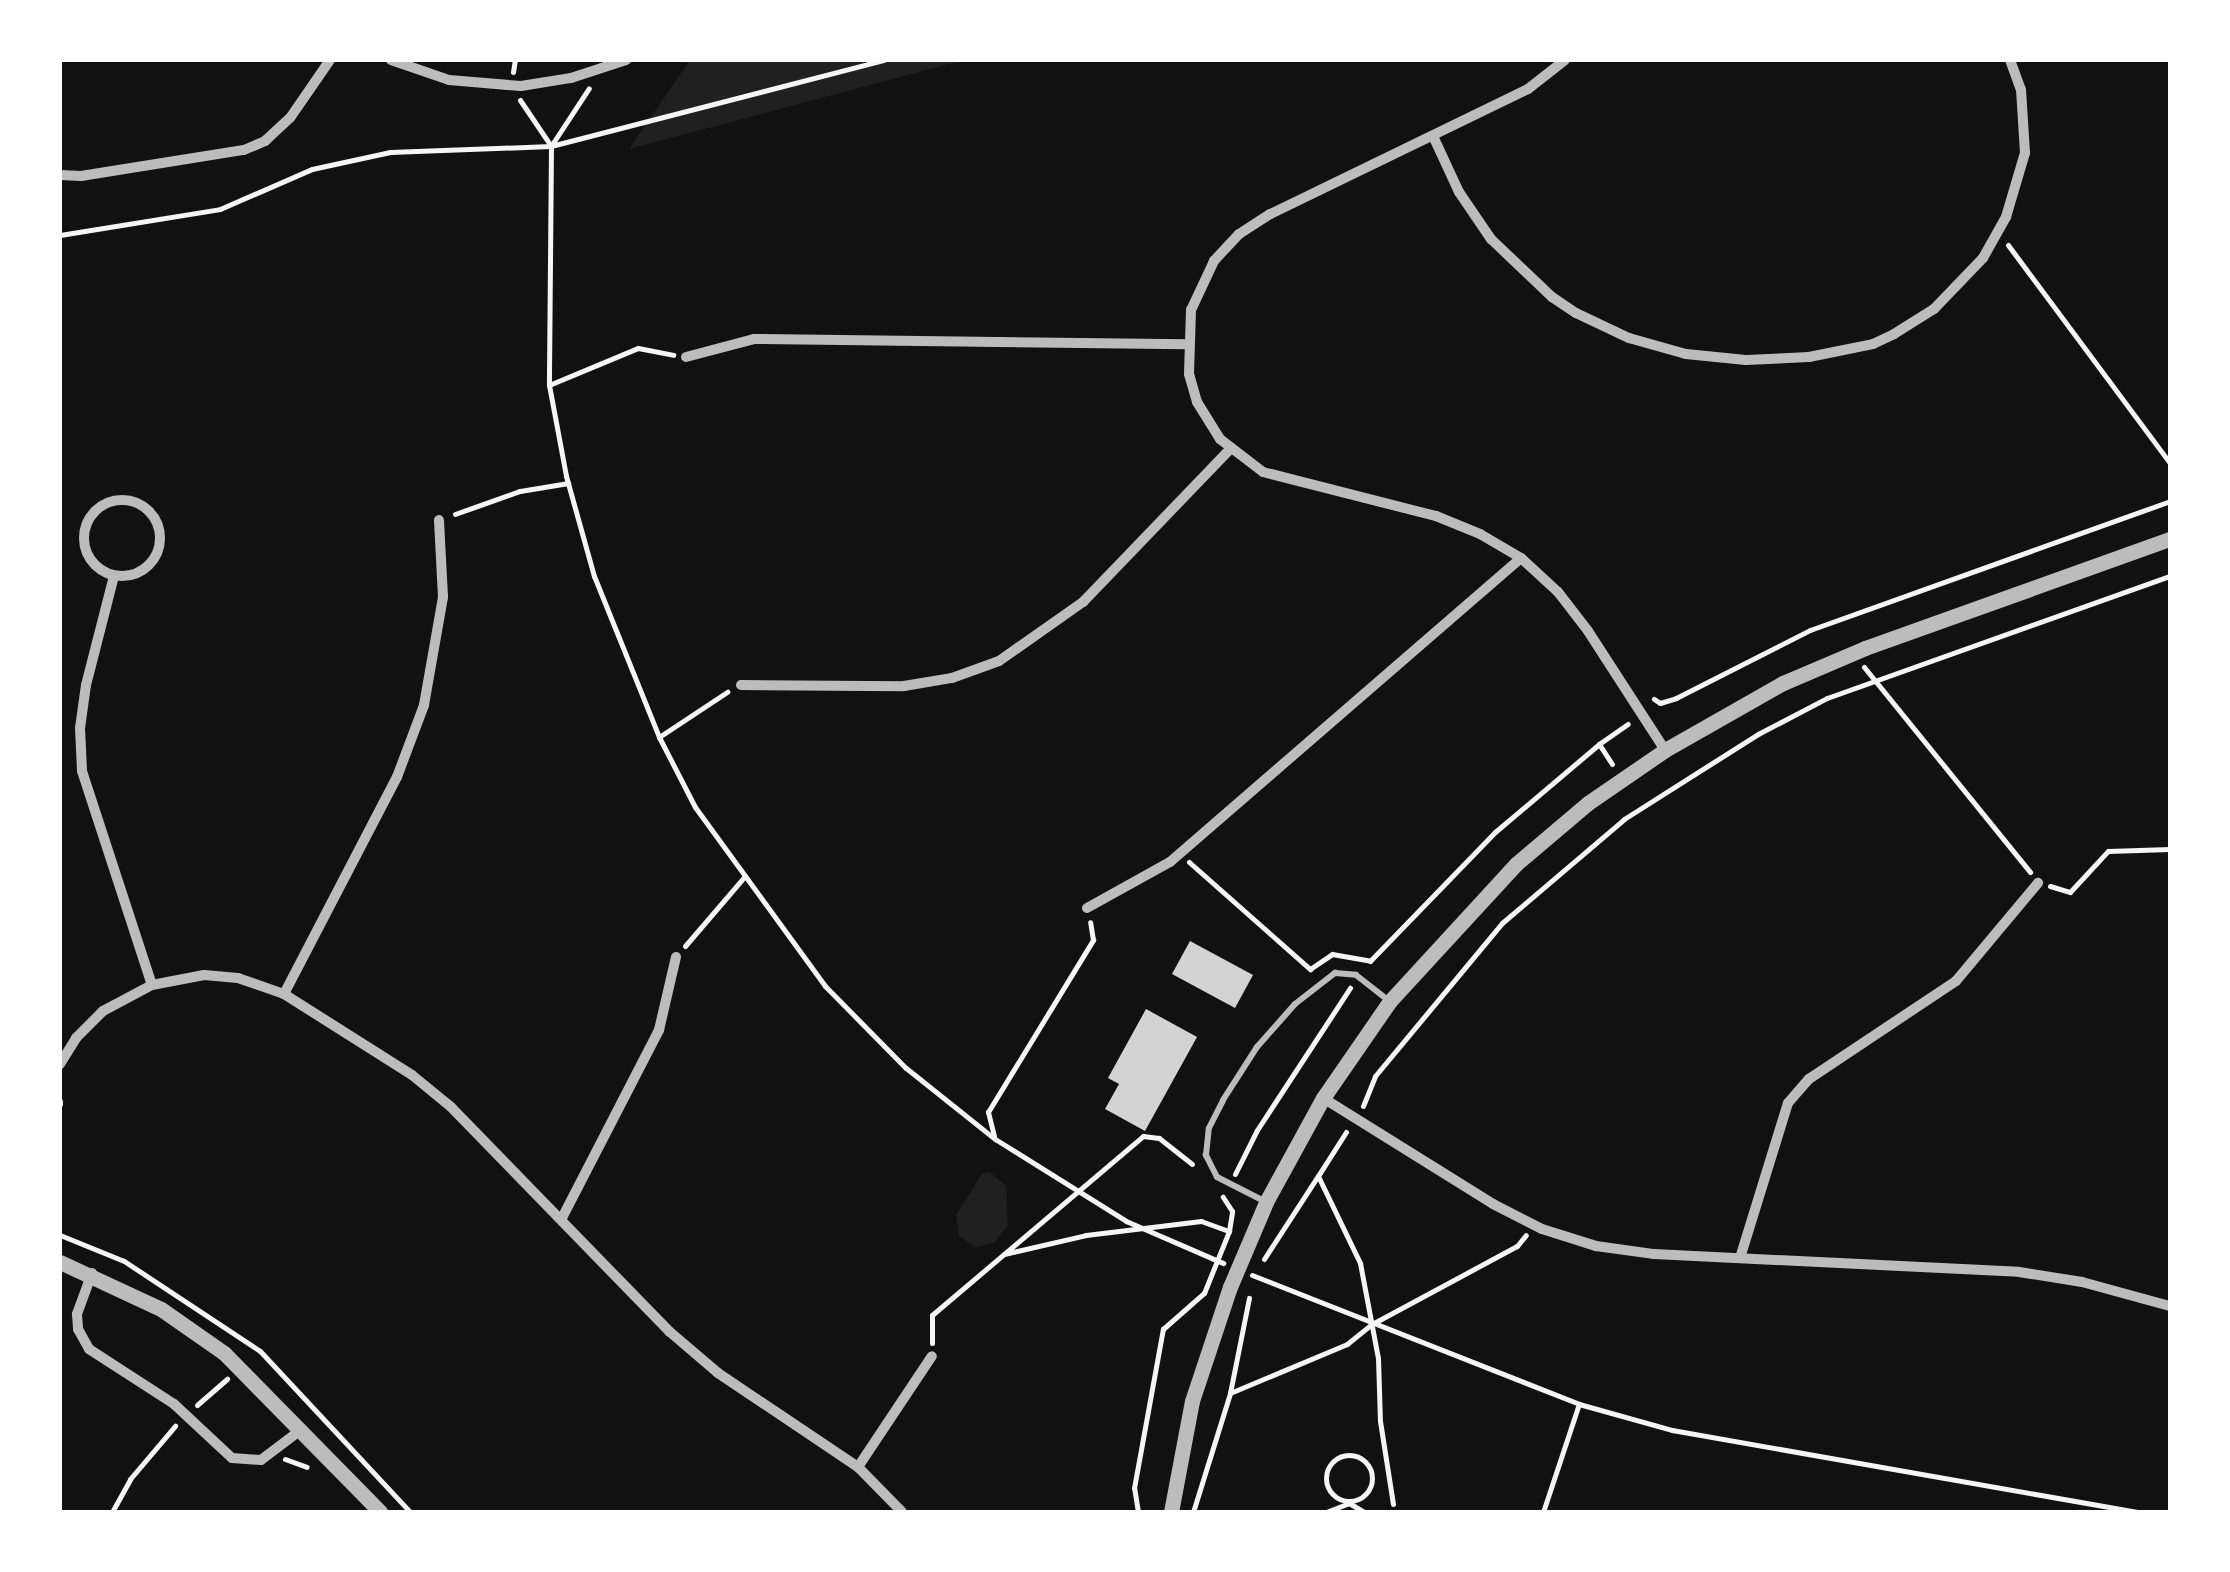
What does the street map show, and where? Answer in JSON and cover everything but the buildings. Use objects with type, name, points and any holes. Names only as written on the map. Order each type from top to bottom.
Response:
[{"type":"street","points":[[60,175],[81,176],[244,150],[264,142],[290,118],[330,60]]},
{"type":"street","points":[[391,60],[450,80],[511,86],[571,78],[626,60]]},
{"type":"street","points":[[1565,60],[1528,89],[1270,214],[1239,234],[1204,276],[1191,310],[1187,344],[1197,402],[1231,448],[1282,480],[1436,516],[1480,534],[1520,558],[1558,592],[1578,618],[1665,750]]},
{"type":"street","points":[[1433,136],[1459,192],[1491,239],[1538,285],[1576,313],[1629,338],[1686,354],[1746,360],[1794,358],[1872,344],[1934,309],[1968,276],[1998,232],[2021,174],[2026,131],[2022,90],[2010,60]]},
{"type":"street","points":[[686,357],[754,339],[1187,344]]},
{"type":"street","points":[[741,685],[904,686],[952,678],[999,661],[1064,619],[1231,448]]},
{"type":"street","points":[[110,502],[138,503],[158,523],[159,550],[141,572],[114,576],[90,560],[84,533],[97,508],[110,502]]},
{"type":"street","points":[[284,994],[396,777],[418,722],[444,597],[439,520]]},
{"type":"street","points":[[1171,1512],[1192,1401],[1230,1287],[1266,1202],[1323,1098],[1390,1002],[1516,864],[1665,750],[1783,684],[1853,653],[2170,539]]},
{"type":"street","points":[[1087,908],[1180,854],[1520,558]]},
{"type":"street","points":[[114,576],[86,685],[80,728],[82,771],[152,984]]},
{"type":"street","points":[[1740,1258],[1788,1103],[1809,1078],[1956,980],[2038,883]]},
{"type":"street","points":[[562,1218],[659,1030],[676,957]]},
{"type":"street","points":[[60,1064],[76,1038],[103,1012],[152,984],[204,975],[238,978],[284,994],[412,1076],[451,1108],[670,1332],[718,1373],[858,1467],[887,1492],[902,1512]]},
{"type":"street","points":[[1323,1098],[1534,1225],[1596,1246],[1740,1258],[2019,1272],[2082,1282],[2170,1306]]},
{"type":"street","points":[[60,1262],[92,1273],[161,1309],[224,1353],[380,1512]]},
{"type":"street","points":[[92,1273],[77,1314],[78,1330],[89,1349],[174,1404],[232,1458],[249,1462],[277,1450],[302,1429]]},
{"type":"street","points":[[858,1467],[932,1356]]},
{"type":"lane","points":[[1266,1202],[1217,1177],[1206,1156],[1209,1128],[1223,1100],[1258,1047],[1296,1004],[1335,973],[1358,977],[1390,1002]]},
{"type":"path","points":[[515,60],[511,86],[551,146]]},
{"type":"path","points":[[60,235],[220,209],[312,169],[390,152],[551,146],[884,60]]},
{"type":"path","points":[[602,69],[551,146],[549,385],[568,483],[594,576],[659,737],[695,807],[825,986],[906,1068],[994,1139],[1079,1191],[1140,1228],[1234,1268]]},
{"type":"path","points":[[1999,258],[2015,231]]},
{"type":"path","points":[[1998,232],[2170,463]]},
{"type":"path","points":[[549,385],[638,348],[686,357]]},
{"type":"path","points":[[439,520],[520,491],[568,483]]},
{"type":"path","points":[[1223,1197],[1256,1130],[1370,961],[1496,832],[1599,744],[1660,703],[1810,630],[2170,501]]},
{"type":"path","points":[[1264,1260],[1355,1118],[1375,1076],[1502,923],[1569,862],[1642,808],[1758,734],[1826,698],[2170,576]]},
{"type":"path","points":[[1853,653],[2038,883],[2070,892],[2108,851],[2170,850]]},
{"type":"path","points":[[659,737],[705,703],[741,685]]},
{"type":"path","points":[[1650,695],[1660,703]]},
{"type":"path","points":[[1599,744],[1642,808]]},
{"type":"path","points":[[1180,854],[1310,968],[1332,954],[1370,961]]},
{"type":"path","points":[[676,957],[745,876]]},
{"type":"path","points":[[994,1139],[988,1112],[1093,940],[1087,908]]},
{"type":"path","points":[[932,1356],[932,1315],[1143,1136],[1159,1138],[1190,1161],[1198,1173]]},
{"type":"path","points":[[1318,1176],[1360,1263],[1372,1324],[1387,1486],[1393,1504]]},
{"type":"path","points":[[1138,1512],[1134,1488],[1163,1330],[1204,1293],[1229,1231],[1232,1211],[1214,1191]]},
{"type":"path","points":[[1004,1254],[1086,1235],[1140,1228],[1201,1222],[1229,1231]]},
{"type":"path","points":[[1230,1393],[1347,1344],[1372,1324],[1516,1246],[1534,1225]]},
{"type":"path","points":[[1251,1275],[1579,1404],[1672,1430],[2139,1512]]},
{"type":"path","points":[[1193,1512],[1230,1393],[1250,1294]]},
{"type":"path","points":[[217,1372],[238,1393]]},
{"type":"path","points":[[1544,1512],[1579,1404]]},
{"type":"path","points":[[277,1450],[287,1462],[310,1468]]},
{"type":"path","points":[[1326,1512],[1349,1502],[1364,1496],[1372,1483],[1366,1461],[1352,1454],[1338,1457],[1326,1476],[1330,1490],[1349,1502],[1364,1512]]},
{"type":"shaded area","points":[[690,60],[964,60],[629,149]]},
{"type":"shaded area","points":[[990,1172],[1006,1186],[1008,1225],[994,1243],[975,1247],[959,1236],[956,1215],[982,1174]]}]
